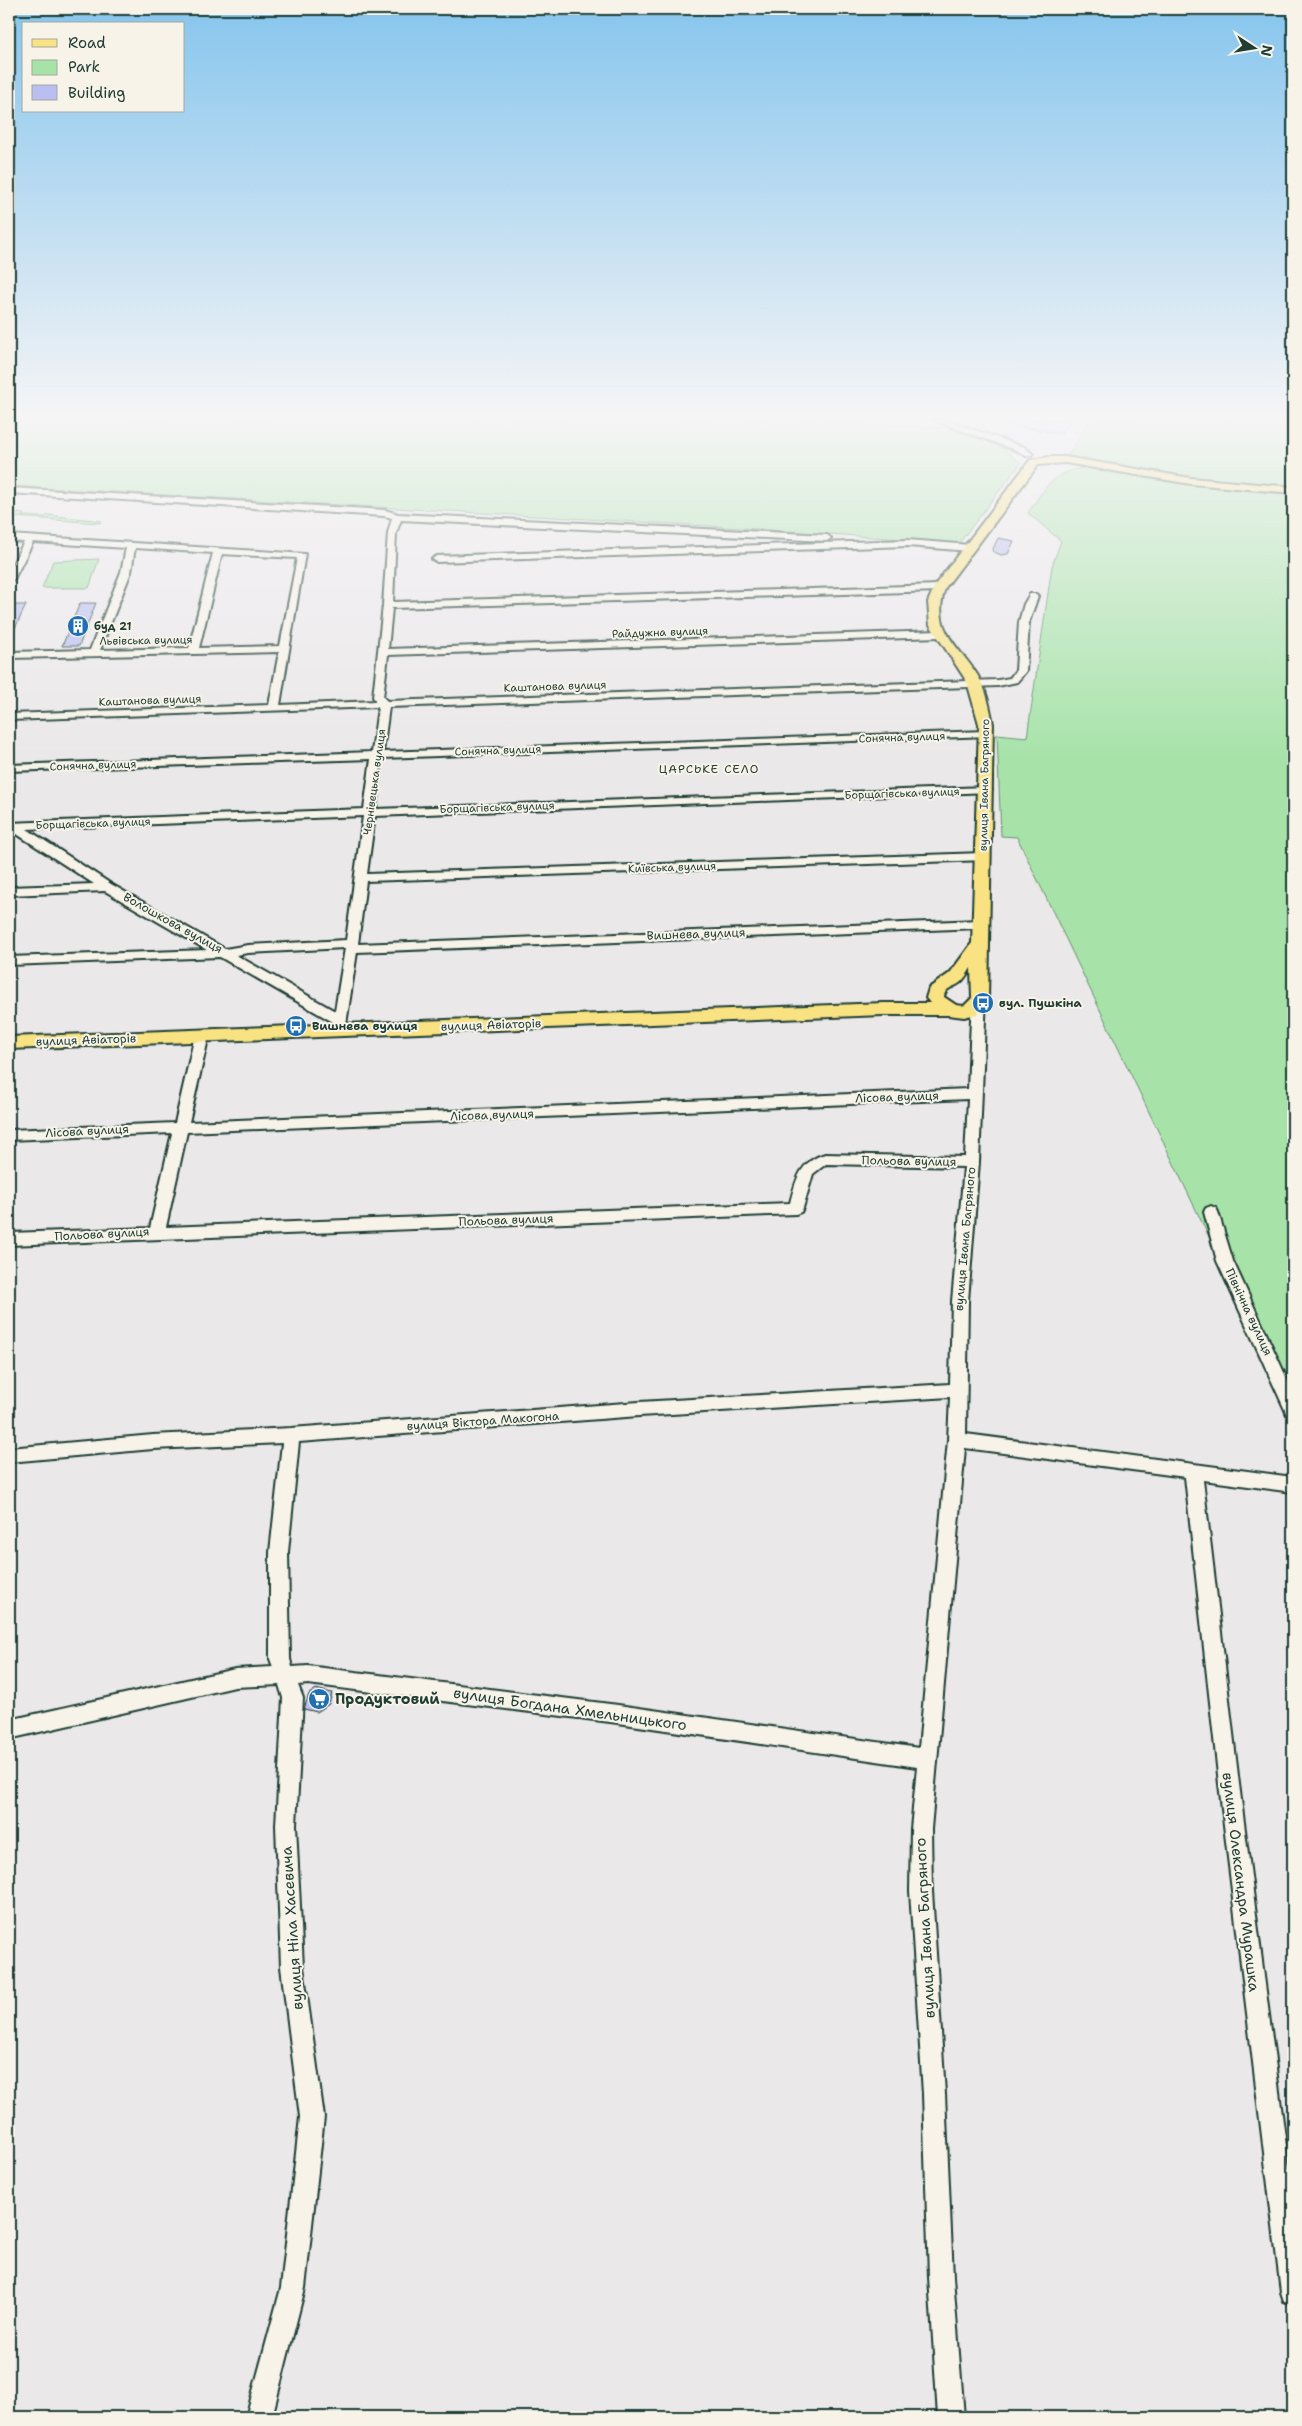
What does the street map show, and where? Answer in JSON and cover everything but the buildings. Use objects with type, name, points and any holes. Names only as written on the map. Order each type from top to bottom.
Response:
[{"type":"main road","name":"вулиця Івана Багряного","points":[[979,533],[939,588],[933,607],[935,625],[939,634],[975,684],[984,710],[986,790],[979,998]]},
{"type":"main road","points":[[944,985],[967,985],[979,998],[972,1009],[951,1010],[935,998],[935,992],[944,985],[956,977],[980,944]]},
{"type":"main road","name":"вулиця Авіаторів","points":[[883,1008],[922,996],[944,985]]},
{"type":"main road","name":"вулиця Авіаторів","points":[[9,1043],[202,1035],[339,1026],[883,1008],[951,1010]]},
{"type":"street","name":"Чернівецька вулиця","points":[[339,1026],[384,704],[378,698],[388,605],[392,533]]},
{"type":"street","points":[[733,533],[970,548]]},
{"type":"street","points":[[9,538],[302,556],[274,708]]},
{"type":"street","points":[[9,564],[25,539]]},
{"type":"street","points":[[9,579],[25,539]]},
{"type":"street","points":[[437,560],[908,543]]},
{"type":"street","points":[[94,653],[126,572],[131,545]]},
{"type":"street","points":[[193,651],[218,550]]},
{"type":"street","points":[[388,605],[939,588]]},
{"type":"street","name":"Каштанова вулиця","points":[[9,717],[998,682],[1018,676],[1021,671],[1027,612],[1033,596]]},
{"type":"street","name":"Райдужна вулиця","points":[[382,652],[939,634]]},
{"type":"street","name":"Львівська вулиця","points":[[9,655],[284,649]]},
{"type":"street","name":"Сонячна вулиця","points":[[9,768],[986,734]]},
{"type":"street","name":"Борщагівська вулиця","points":[[10,825],[986,790]]},
{"type":"street","name":"Волошкова вулиця","points":[[10,825],[107,887],[225,953],[339,1026]]},
{"type":"street","name":"Київська вулиця","points":[[361,878],[983,857]]},
{"type":"street","points":[[9,891],[107,887]]},
{"type":"street","name":"Вишнева вулиця","points":[[9,961],[225,953],[248,949],[980,924]]},
{"type":"street","name":"вулиця Івана Багряного","points":[[951,2417],[941,2277],[934,2094],[922,1891],[921,1829],[957,1440],[960,1301],[972,1162],[979,998]]},
{"type":"street","points":[[951,1010],[965,1017],[978,1038]]},
{"type":"street","points":[[157,1232],[202,1035]]},
{"type":"street","name":"Лісова вулиця","points":[[9,1135],[182,1126],[657,1109],[975,1094]]},
{"type":"street","name":"Польова вулиця","points":[[9,1239],[796,1208],[807,1168],[815,1162],[825,1159],[972,1162]]},
{"type":"street","name":"Північна вулиця","points":[[1211,1212],[1225,1261],[1293,1410]]},
{"type":"street","name":"вулиця Віктора Макогона","points":[[9,1455],[153,1442],[291,1435],[639,1409],[957,1390]]},
{"type":"street","name":"вулиця Ніла Хасевича","points":[[259,2417],[293,2288],[312,2117],[292,1967],[286,1825],[293,1698],[280,1659],[279,1552],[291,1435]]},
{"type":"street","points":[[957,1440],[1293,1484]]},
{"type":"street","name":"вулиця Олександра Мурашка","points":[[1193,1472],[1229,1784],[1293,2292]]},
{"type":"street","name":"вулиця Богдана Хмельницького","points":[[9,1729],[235,1678],[286,1674],[308,1675],[618,1714],[927,1759]]},
{"type":"green space","points":[[817,533],[967,533],[959,543]]},
{"type":"green space","points":[[1052,533],[1293,533],[1293,1412],[1017,837],[1001,836],[997,734],[1027,737],[1052,566],[1061,541]]},
{"type":"green space","points":[[99,559],[89,588],[42,588],[53,561]]},
{"type":"place","name":"буд 21","points":[[78,626]]},
{"type":"place","name":"вул. Пушкіна","points":[[983,1003]]},
{"type":"place","name":"Вишнева вулиця","points":[[296,1026]]},
{"type":"place","name":"Продуктовий","points":[[319,1699]]},
{"type":"district","name":"ЦАРСЬКЕ СЕЛО","points":[[709,769]]}]
